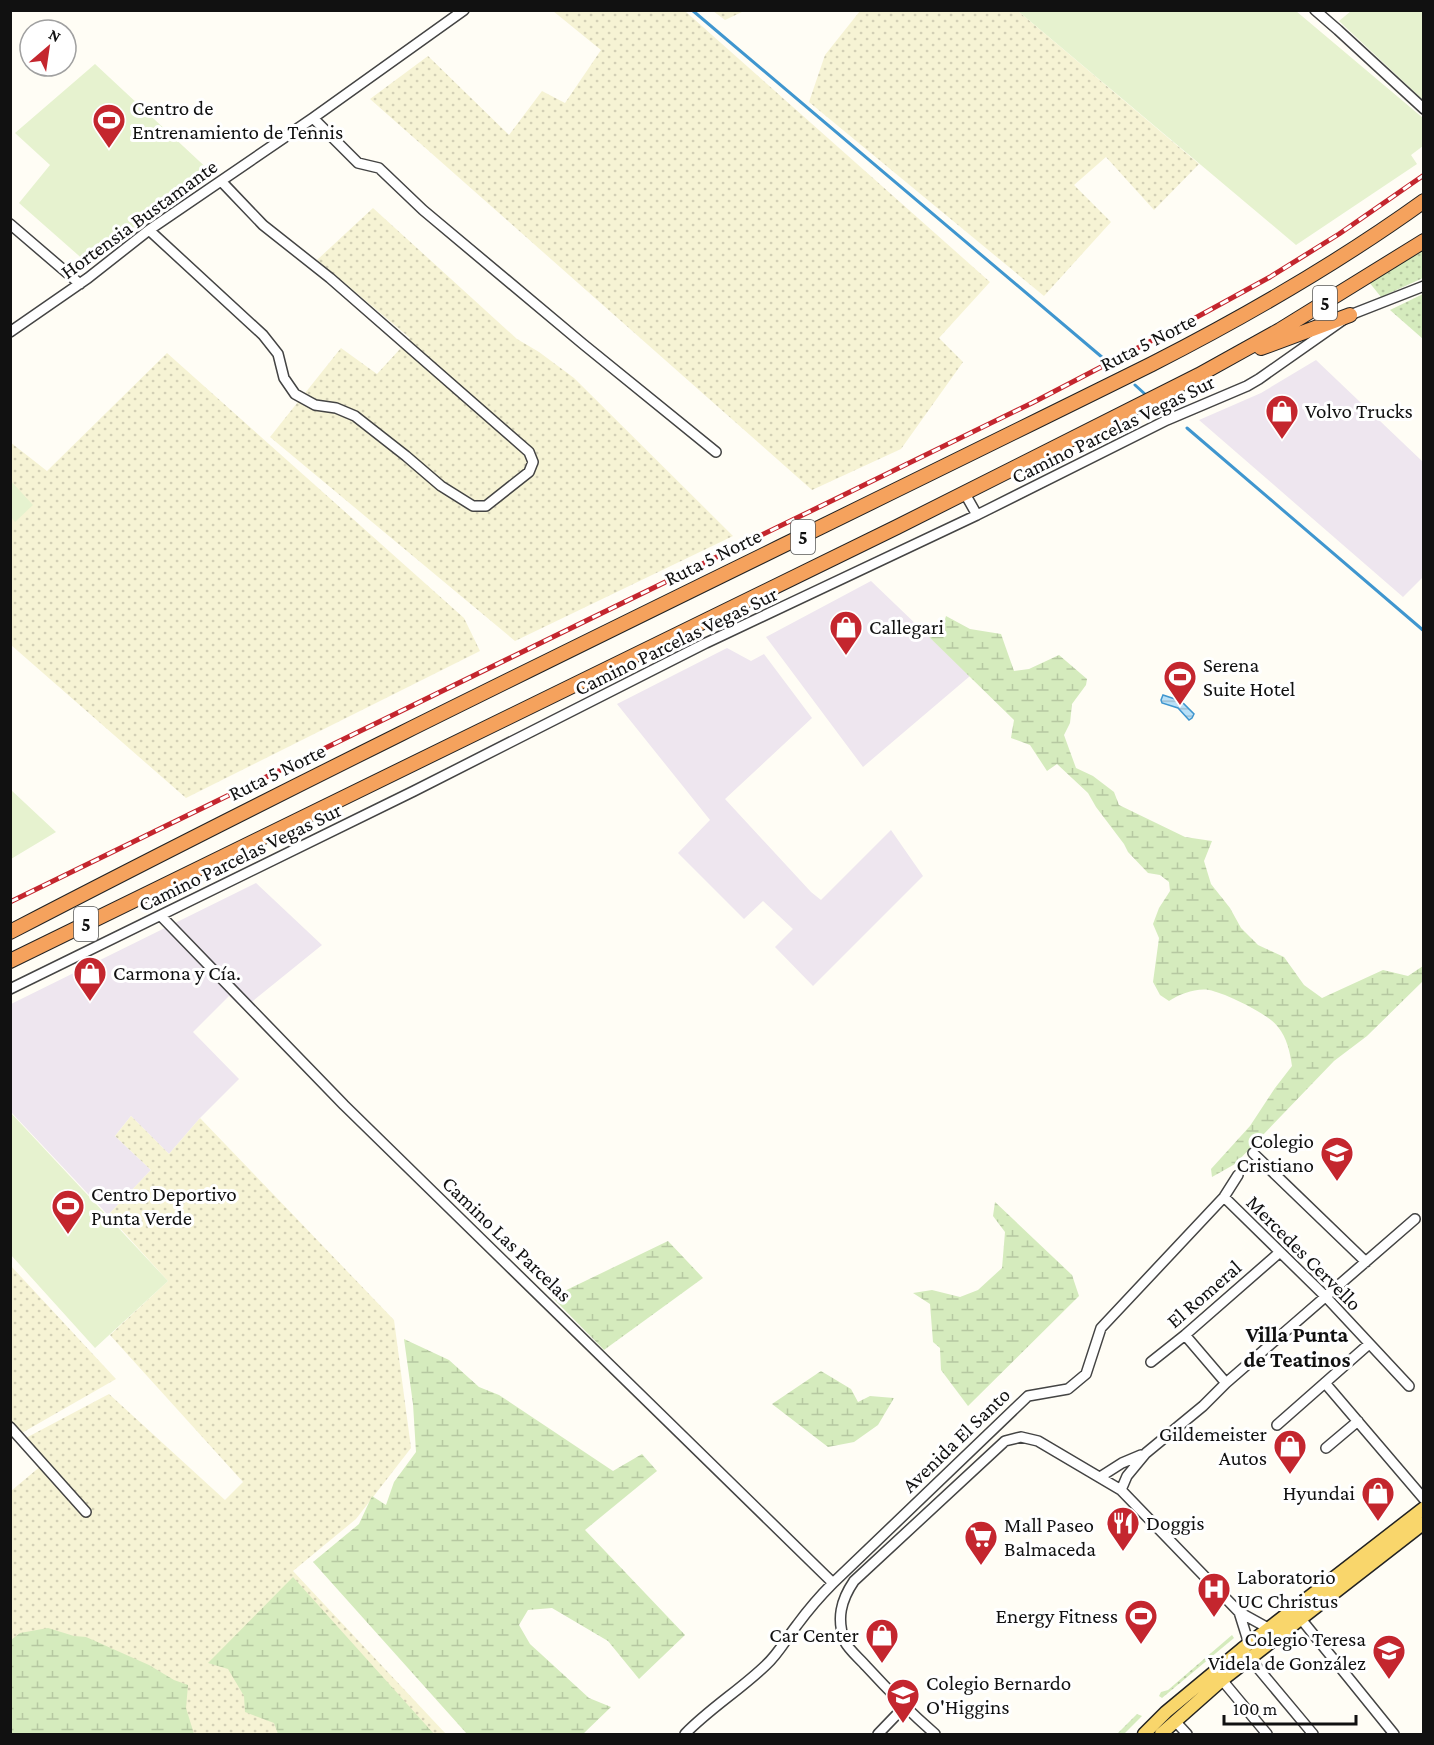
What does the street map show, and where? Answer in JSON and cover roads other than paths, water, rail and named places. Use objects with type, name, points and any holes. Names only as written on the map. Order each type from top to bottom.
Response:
[{"type":"highway","name":"Ruta 5 Norte","points":[[10,932],[377,746],[1160,360],[1254,310],[1424,201]]},
{"type":"highway","name":"5","points":[[10,961],[897,527],[1226,361],[1424,242]]},
{"type":"highway","points":[[1226,361],[1350,315]]},
{"type":"highway","points":[[10,925],[91,889]]},
{"type":"main road","points":[[1161,1734],[1222,1680],[1268,1628],[1424,1508]]},
{"type":"main road","points":[[1144,1734],[1175,1705],[1247,1650],[1301,1619],[1424,1523]]},
{"type":"street","name":"Hortensia Bustamante","points":[[10,332],[80,284],[149,230],[313,118],[464,10]]},
{"type":"street","points":[[1315,10],[1424,109]]},
{"type":"street","points":[[313,118],[358,162],[379,168],[423,210],[716,452]]},
{"type":"street","points":[[149,230],[263,335],[278,354],[286,382],[301,398],[315,405],[342,410],[355,416],[441,486],[473,506],[486,506],[529,472],[533,462],[529,452],[330,278],[262,225],[221,181]]},
{"type":"street","points":[[10,224],[80,284]]},
{"type":"street","name":"Camino Parcelas Vegas Sur","points":[[10,989],[424,786],[706,643],[977,515],[1167,420],[1247,386],[1350,315],[1424,286]]},
{"type":"street","points":[[964,492],[977,515]]},
{"type":"street","name":"Camino Las Parcelas","points":[[161,916],[345,1105],[833,1582]]},
{"type":"street","points":[[1253,1153],[1366,1262]]},
{"type":"street","name":"Avenida El Santo","points":[[685,1734],[766,1665],[782,1648],[813,1603],[833,1582],[1028,1396],[1068,1389],[1086,1374],[1101,1328],[1224,1197],[1238,1175]]},
{"type":"street","name":"Mercedes Cervello","points":[[1224,1197],[1326,1297],[1409,1386]]},
{"type":"street","points":[[1121,1490],[1132,1470],[1146,1453],[1203,1406],[1226,1383],[1416,1219]]},
{"type":"street","name":"El Romeral","points":[[1151,1362],[1280,1252]]},
{"type":"street","points":[[1185,1335],[1226,1383]]},
{"type":"street","points":[[1277,1425],[1369,1344]]},
{"type":"street","points":[[1325,1383],[1424,1498]]},
{"type":"street","points":[[1326,1448],[1358,1421]]},
{"type":"street","points":[[10,1427],[86,1512]]},
{"type":"street","points":[[935,1734],[904,1707],[845,1644],[840,1623],[841,1605],[854,1581],[1005,1441],[1021,1437],[1038,1441],[1121,1490],[1239,1612],[1268,1628]]},
{"type":"street","points":[[1100,1477],[1122,1463],[1146,1453]]},
{"type":"street","points":[[1239,1612],[1247,1650],[1313,1734]]},
{"type":"street","points":[[1301,1619],[1394,1734]]},
{"type":"street","points":[[1222,1680],[1267,1734]]},
{"type":"street","points":[[878,1734],[904,1707]]},
{"type":"street","points":[[1175,1721],[1187,1734]]},
{"type":"water","name":"Serena Suite Hotel","points":[[1163,695],[1181,701],[1194,714],[1192,718],[1189,720],[1178,708],[1162,703]]},
{"type":"waterway","points":[[692,10],[1103,358]]},
{"type":"waterway","points":[[1135,385],[1146,395]]},
{"type":"waterway","points":[[1187,428],[1424,631]]},
{"type":"railway","points":[[10,902],[1032,403],[1270,277],[1339,234],[1424,175]]},
{"type":"place","name":"Centro de Entrenamiento de Tennis","points":[[109,149]]},
{"type":"place","name":"Volvo Trucks","points":[[1282,440]]},
{"type":"place","name":"Callegari","points":[[846,656]]},
{"type":"place","name":"Serena Suite Hotel","points":[[1180,706]]},
{"type":"place","name":"Carmona y Cía.","points":[[90,1002]]},
{"type":"place","name":"Colegio Cristiano","points":[[1337,1182]]},
{"type":"place","name":"Centro Deportivo Punta Verde","points":[[68,1235]]},
{"type":"place","name":"Gildemeister Autos","points":[[1290,1475]]},
{"type":"place","name":"Hyundai","points":[[1378,1522]]},
{"type":"place","name":"Doggis","points":[[1123,1552]]},
{"type":"place","name":"Mall Paseo Balmaceda","points":[[981,1566]]},
{"type":"place","name":"Laboratorio UC Christus","points":[[1214,1618]]},
{"type":"place","name":"Energy Fitness","points":[[1141,1645]]},
{"type":"place","name":"Car Center","points":[[882,1664]]},
{"type":"place","name":"Colegio Teresa Videla de González","points":[[1389,1680]]},
{"type":"place","name":"Colegio Bernardo O'Higgins","points":[[903,1724]]},
{"type":"district","name":"Villa Punta de Teatinos","points":[[1297,1346]]}]
